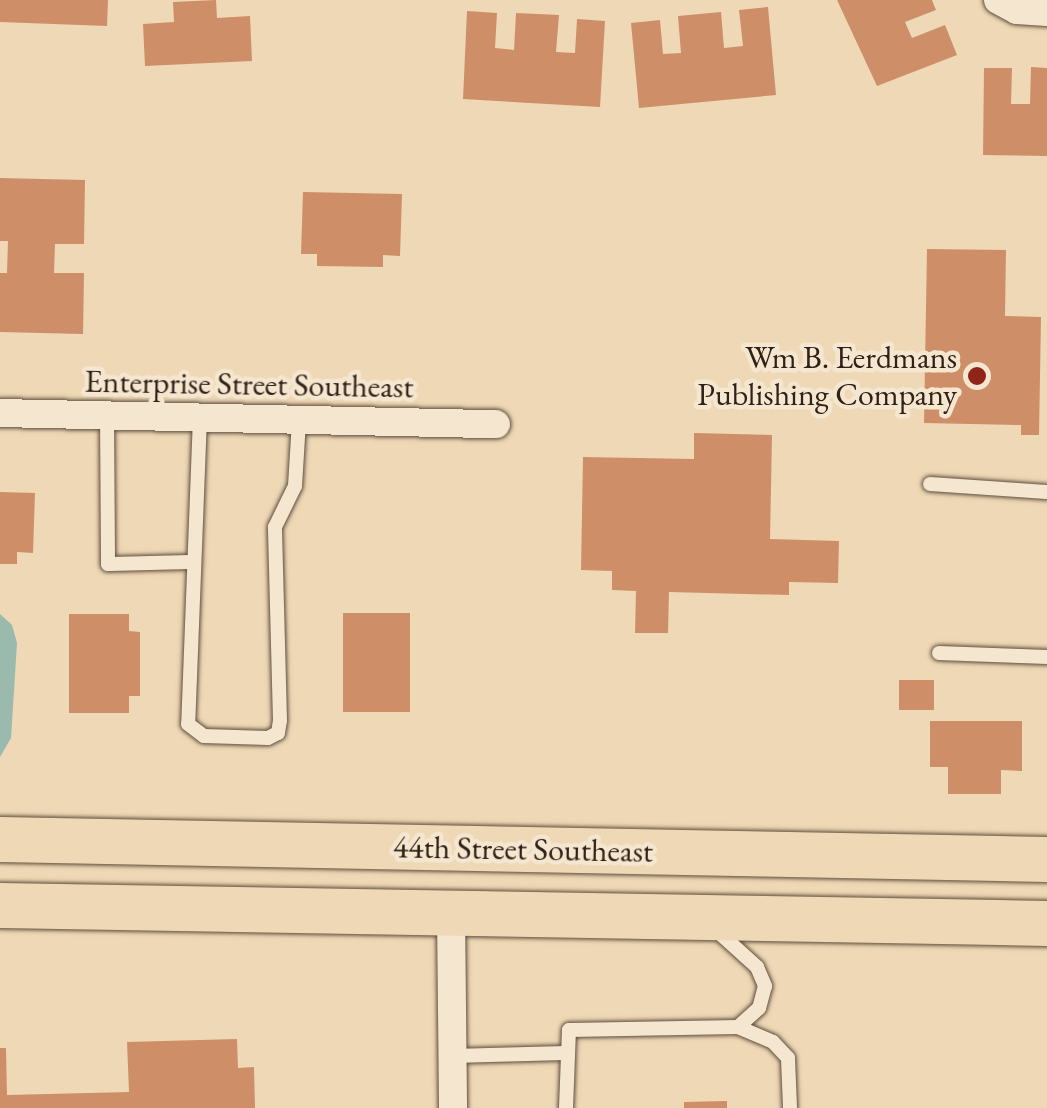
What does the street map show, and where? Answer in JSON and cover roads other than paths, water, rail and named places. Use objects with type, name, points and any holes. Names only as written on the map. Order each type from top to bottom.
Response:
[{"type":"main road","name":"44th Street Southeast","points":[[0,839],[1047,859]]},
{"type":"main road","points":[[451,913],[469,881],[492,866],[695,853]]},
{"type":"main road","points":[[760,918],[809,900],[821,880],[825,854]]},
{"type":"main road","points":[[914,921],[919,894],[960,857]]},
{"type":"main road","name":"44th Street Southeast","points":[[0,905],[1047,923]]},
{"type":"street","points":[[998,0],[1017,10],[1047,12]]},
{"type":"street","name":"Enterprise Street Southeast","points":[[0,413],[496,424]]},
{"type":"street","points":[[451,913],[453,1108]]},
{"type":"lane","points":[[107,415],[108,564],[192,562]]},
{"type":"lane","points":[[200,417],[188,724],[204,736],[268,738],[278,733],[280,721],[275,526],[295,486],[299,420]]},
{"type":"lane","points":[[930,484],[1047,492]]},
{"type":"lane","points":[[940,653],[1047,657]]},
{"type":"lane","points":[[702,917],[762,975],[764,998],[738,1026]]},
{"type":"lane","points":[[566,1108],[564,1035],[578,1027],[738,1026],[773,1042],[788,1058],[790,1108]]},
{"type":"lane","points":[[452,1056],[565,1053]]},
{"type":"place","name":"Wm B. Eerdmans Publishing Company","points":[[977,376]]}]
